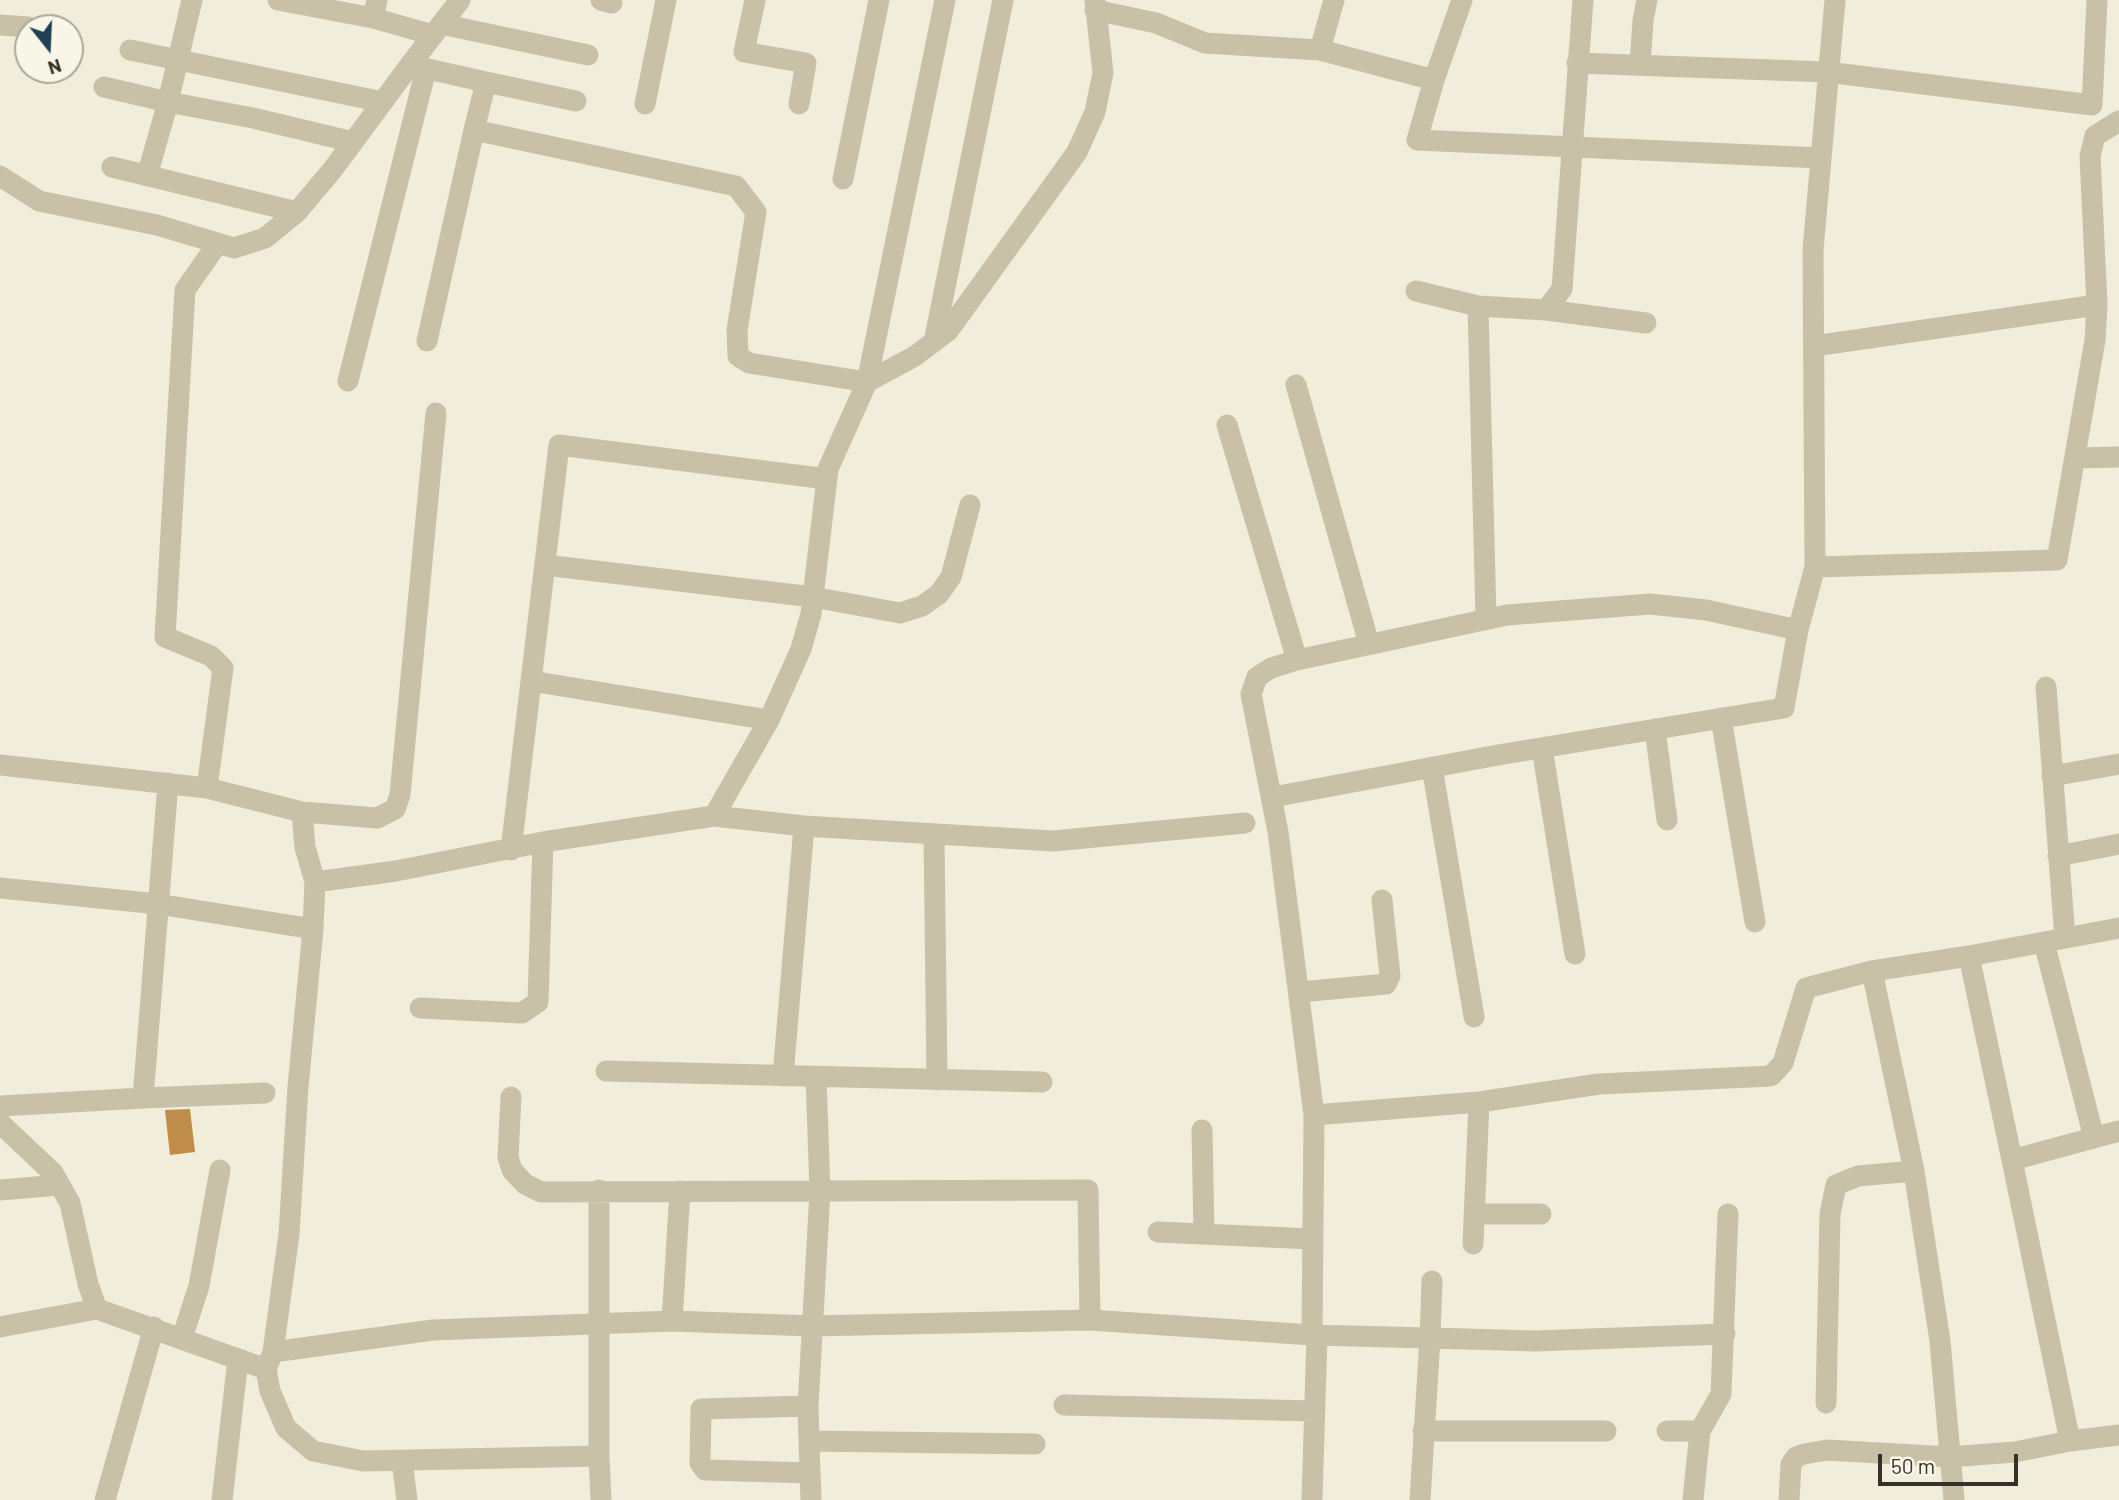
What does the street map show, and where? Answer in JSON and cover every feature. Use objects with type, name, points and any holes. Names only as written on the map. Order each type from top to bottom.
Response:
[{"type":"street","points":[[147,176],[192,0]]},
{"type":"street","points":[[278,0],[446,15],[588,55]]},
{"type":"street","points":[[645,104],[666,0]]},
{"type":"street","points":[[755,0],[744,52],[806,64],[799,104]]},
{"type":"street","points":[[844,179],[879,0]]},
{"type":"street","points":[[714,816],[769,720],[801,649],[813,597],[828,469],[867,382],[945,0]]},
{"type":"street","points":[[934,342],[1003,0]]},
{"type":"street","points":[[1320,50],[1334,0]]},
{"type":"street","points":[[1462,0],[1434,80],[1417,140],[1821,158]]},
{"type":"street","points":[[1546,310],[1562,289],[1583,0]]},
{"type":"street","points":[[1640,65],[1647,0]]},
{"type":"street","points":[[1273,797],[1432,767],[1784,708],[1798,630],[1815,567],[1813,250],[1835,0]]},
{"type":"street","points":[[1577,63],[1827,72],[2092,105],[2097,0]]},
{"type":"street","points":[[474,130],[737,186],[756,212],[737,330],[738,356],[748,363],[867,382],[948,331],[1077,152],[1095,112],[1103,73],[1095,5],[1156,23],[1205,43],[1320,50],[1434,80]]},
{"type":"street","points":[[348,382],[418,67],[446,15]]},
{"type":"street","points":[[130,50],[383,102]]},
{"type":"street","points":[[418,67],[576,101]]},
{"type":"street","points":[[0,176],[39,201],[158,225],[234,248],[265,238],[297,212],[383,102],[418,67]]},
{"type":"street","points":[[427,341],[486,82]]},
{"type":"street","points":[[104,87],[253,117],[353,142]]},
{"type":"street","points":[[1815,567],[2057,560],[2095,340],[2097,305],[2090,156],[2095,136],[2119,121]]},
{"type":"street","points":[[112,167],[297,212]]},
{"type":"street","points":[[207,788],[223,668],[211,656],[165,637],[185,290],[218,243]]},
{"type":"street","points":[[1416,291],[1478,306],[1546,310],[1646,323]]},
{"type":"street","points":[[1814,346],[2097,305]]},
{"type":"street","points":[[1478,306],[1486,618]]},
{"type":"street","points":[[1296,385],[1369,644]]},
{"type":"street","points":[[0,765],[207,788],[302,811],[377,818],[395,809],[400,795],[436,413]]},
{"type":"street","points":[[1227,425],[1297,660]]},
{"type":"street","points":[[511,850],[559,445],[827,479]]},
{"type":"street","points":[[2075,458],[2119,457]]},
{"type":"street","points":[[545,565],[813,597],[900,613],[922,606],[939,594],[951,577],[970,505]]},
{"type":"street","points":[[1312,1500],[1314,1115],[1273,797],[1251,694],[1256,677],[1271,668],[1297,660],[1486,618],[1650,604],[1706,610],[1798,630]]},
{"type":"street","points":[[531,681],[769,720]]},
{"type":"street","points":[[2046,687],[2058,856],[2055,940],[2094,1138]]},
{"type":"street","points":[[1721,718],[1755,922]]},
{"type":"street","points":[[1655,729],[1667,820]]},
{"type":"street","points":[[1542,748],[1575,954]]},
{"type":"street","points":[[2052,776],[2119,764]]},
{"type":"street","points":[[1432,767],[1474,1017]]},
{"type":"street","points":[[143,1098],[169,783]]},
{"type":"street","points":[[302,811],[305,847],[315,881],[313,929],[298,1087],[289,1234],[269,1360],[270,1391],[286,1428],[313,1451],[363,1461],[599,1456]]},
{"type":"street","points":[[315,881],[714,816],[804,826],[1053,841],[1245,823]]},
{"type":"street","points":[[783,1076],[804,826]]},
{"type":"street","points":[[934,834],[937,1080]]},
{"type":"street","points":[[420,1008],[522,1013],[538,1002],[543,842]]},
{"type":"street","points":[[2058,856],[2119,844]]},
{"type":"street","points":[[0,888],[158,904],[313,929]]},
{"type":"street","points":[[1300,992],[1386,984],[1390,976],[1382,900]]},
{"type":"street","points":[[1314,1115],[1479,1102],[1599,1084],[1771,1076],[1783,1063],[1806,988],[1872,971],[2119,928]]},
{"type":"street","points":[[1969,956],[2070,1441]]},
{"type":"street","points":[[1872,971],[1914,1171],[1940,1341],[1954,1500]]},
{"type":"street","points":[[606,1071],[1042,1082]]},
{"type":"street","points":[[811,1500],[808,1406],[820,1191],[816,1077]]},
{"type":"street","points":[[0,1105],[265,1093]]},
{"type":"street","points":[[511,1097],[508,1157],[512,1170],[525,1184],[541,1192],[1088,1190],[1090,1320]]},
{"type":"street","points":[[1474,1244],[1479,1102]]},
{"type":"street","points":[[0,1123],[44,1164],[70,1203],[88,1284],[97,1309]]},
{"type":"street","points":[[1202,1130],[1204,1234]]},
{"type":"street","points":[[2012,1160],[2119,1131]]},
{"type":"street","points":[[182,1338],[200,1286],[220,1170]]},
{"type":"street","points":[[1826,1403],[1830,1214],[1836,1185],[1858,1176],[1914,1171]]},
{"type":"street","points":[[0,1190],[60,1185]]},
{"type":"street","points":[[599,1190],[601,1500]]},
{"type":"street","points":[[672,1321],[680,1191]]},
{"type":"street","points":[[1474,1214],[1541,1214]]},
{"type":"street","points":[[1693,1500],[1700,1431],[1721,1394],[1728,1214]]},
{"type":"street","points":[[1158,1232],[1312,1239]]},
{"type":"street","points":[[1420,1500],[1432,1281]]},
{"type":"street","points":[[0,1327],[97,1309],[239,1359],[269,1360],[433,1330],[599,1326],[672,1321],[813,1326],[1090,1320],[1314,1335],[1536,1341],[1725,1335]]},
{"type":"street","points":[[105,1500],[154,1328]]},
{"type":"street","points":[[222,1500],[239,1359]]},
{"type":"street","points":[[1064,1405],[1314,1411]]},
{"type":"street","points":[[808,1406],[704,1408],[700,1413],[700,1463],[708,1471],[810,1473]]},
{"type":"street","points":[[1423,1431],[1606,1431]]},
{"type":"street","points":[[1667,1431],[1700,1431]]},
{"type":"street","points":[[1789,1500],[1791,1464],[1796,1457],[1804,1454],[1827,1450],[1949,1457],[2015,1452],[2119,1435]]},
{"type":"street","points":[[809,1441],[1035,1444]]},
{"type":"street","points":[[402,1461],[407,1500]]},
{"type":"building","points":[[190,1109],[195,1152],[170,1155],[165,1110]]}]
